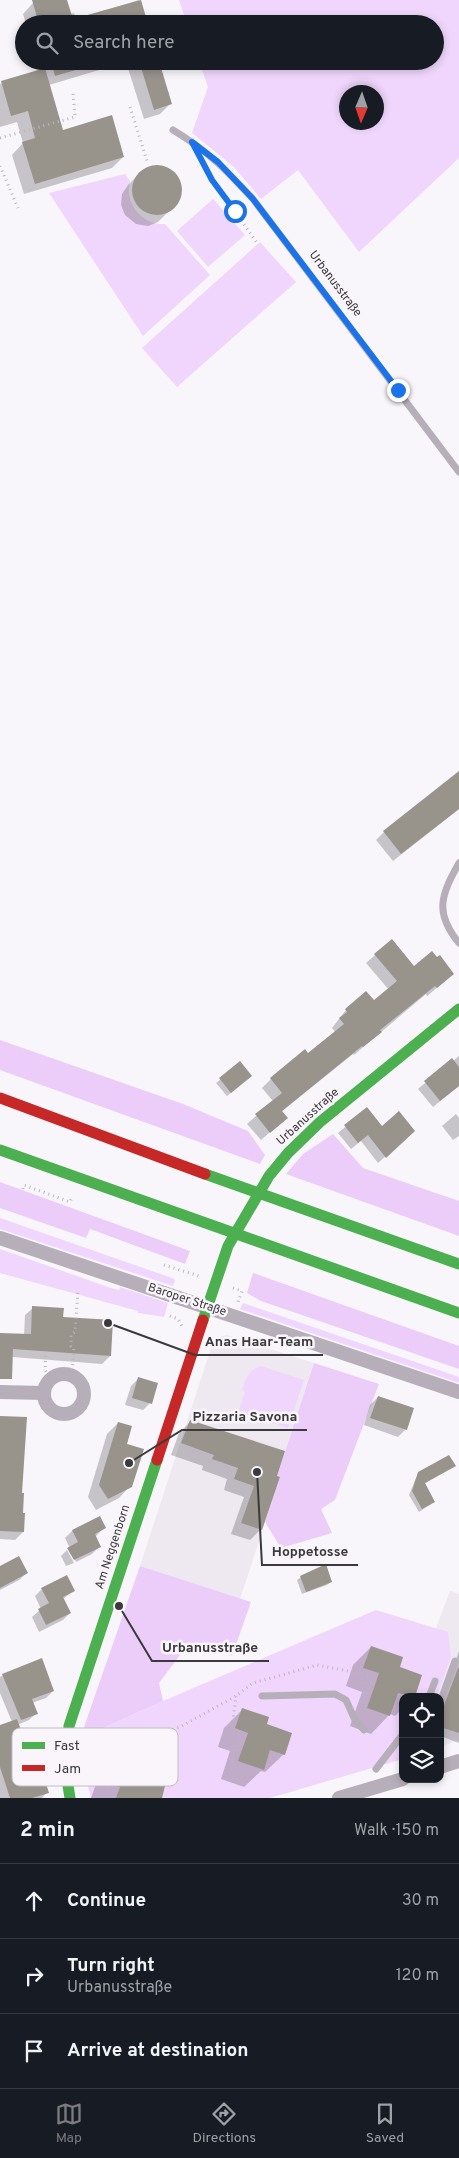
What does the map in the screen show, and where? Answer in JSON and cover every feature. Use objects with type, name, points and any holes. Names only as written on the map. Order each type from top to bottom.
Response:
[{"type":"main road","name":"Urbanusstraße","points":[[207,1307],[228,1246],[269,1176],[288,1153],[320,1122],[459,1009]]},
{"type":"main road","points":[[0,1098],[243,1188],[459,1264]]},
{"type":"main road","points":[[0,1150],[459,1313]]},
{"type":"main road","name":"Am Neggenborn","points":[[69,1728],[207,1307]]},
{"type":"street","name":"Baroper Straße","points":[[0,1238],[459,1392]]},
{"type":"street","points":[[58,1374],[72,1375],[78,1380],[84,1392],[80,1406],[67,1413],[59,1413],[46,1404],[44,1393],[46,1383],[58,1374]]},
{"type":"street","points":[[0,1392],[44,1393]]},
{"type":"street","points":[[444,1766],[459,1762]]},
{"type":"street","points":[[339,1798],[399,1779]]},
{"type":"lane","name":"Urbanusstraße","points":[[173,130],[218,162],[253,199],[459,472]]},
{"type":"lane","points":[[459,864],[447,884],[442,905],[447,929],[459,943]]},
{"type":"lane","points":[[444,1693],[455,1661]]},
{"type":"lane","points":[[430,1693],[434,1681]]},
{"type":"lane","points":[[262,1696],[335,1694],[346,1700],[355,1720],[364,1730]]},
{"type":"lane","points":[[376,1769],[400,1738]]},
{"type":"path","points":[[0,138],[75,117],[73,93]]},
{"type":"path","points":[[130,107],[147,161]]},
{"type":"path","points":[[204,164],[212,180],[257,243]]},
{"type":"path","points":[[0,166],[18,208]]},
{"type":"path","points":[[164,1265],[185,1272]]},
{"type":"path","points":[[72,1375],[74,1348],[71,1346],[71,1335],[75,1332],[78,1290]]},
{"type":"path","points":[[46,1351],[46,1370],[51,1378]]},
{"type":"path","points":[[355,1720],[369,1675]]},
{"type":"path","points":[[229,1765],[240,1733],[232,1728],[236,1696]]},
{"type":"path","points":[[100,1786],[119,1790]]},
{"type":"shaded area","points":[[179,0],[459,0],[459,158],[359,252],[298,170],[261,199],[234,167],[192,133],[208,87],[202,70],[444,70],[444,15],[184,15]]},
{"type":"shaded area","points":[[125,174],[130,181],[129,189],[132,205],[137,212],[149,221],[165,224],[210,275],[143,336],[49,193]]},
{"type":"shaded area","points":[[213,199],[245,235],[208,267],[177,231]]},
{"type":"shaded area","points":[[260,242],[296,282],[177,387],[142,348]]},
{"type":"shaded area","points":[[0,1040],[183,1104],[248,1131],[265,1155],[260,1164],[0,1070]]},
{"type":"shaded area","points":[[333,1134],[363,1168],[459,1201],[459,1236],[286,1174],[303,1154]]},
{"type":"shaded area","points":[[0,1182],[190,1251],[185,1264],[90,1229],[86,1238],[0,1208]]},
{"type":"shaded area","points":[[0,1218],[172,1278],[175,1280],[173,1286],[0,1229]]},
{"type":"shaded area","points":[[0,1249],[111,1288],[119,1290],[120,1287],[168,1303],[164,1317],[138,1313],[138,1311],[0,1273]]},
{"type":"shaded area","points":[[253,1273],[459,1346],[459,1369],[261,1301],[247,1293]]},
{"type":"shaded area","points":[[243,1303],[459,1377],[459,1383],[240,1309]]},
{"type":"shaded area","points":[[227,1335],[314,1363],[277,1475],[280,1477],[240,1599],[140,1566],[213,1342],[219,1337]]},
{"type":"shaded area","points":[[314,1363],[379,1384],[335,1500],[321,1509],[332,1533],[281,1548],[265,1522],[280,1477],[277,1476]]},
{"type":"shaded area","points":[[261,1366],[304,1380],[288,1428],[238,1412],[245,1392],[242,1390],[246,1379],[250,1372]]},
{"type":"shaded area","points":[[140,1566],[251,1602],[232,1656],[214,1646],[189,1643],[159,1683],[163,1701],[103,1728],[84,1727]]},
{"type":"shaded area","points":[[450,1591],[459,1594],[459,1740],[444,1746],[444,1693],[438,1693],[451,1657],[436,1628]]},
{"type":"shaded area","points":[[376,1610],[448,1632],[451,1657],[438,1693],[399,1693],[399,1760],[270,1798],[91,1798],[88,1786],[178,1786],[178,1728],[103,1728]]},
{"type":"building","points":[[32,0],[67,0],[72,15],[36,15]]},
{"type":"building","points":[[141,0],[145,15],[87,15]]},
{"type":"building","points":[[38,70],[46,70],[63,130],[112,115],[124,157],[35,184],[22,142],[35,138],[28,111],[11,116],[1,81]]},
{"type":"building","points":[[53,70],[76,70],[55,76]]},
{"type":"building","points":[[142,70],[162,70],[172,104],[154,110]]},
{"type":"building","points":[[157,165],[167,167],[175,172],[180,180],[182,190],[180,200],[175,208],[167,213],[157,215],[147,213],[139,208],[134,200],[132,190],[134,180],[139,172],[147,167]]},
{"type":"building","points":[[459,771],[459,809],[401,854],[383,831]]},
{"type":"building","points":[[392,939],[414,966],[432,951],[437,957],[440,955],[454,974],[437,988],[435,986],[380,1030],[382,1032],[282,1111],[288,1118],[270,1133],[255,1114],[282,1093],[270,1078],[305,1049],[308,1053],[344,1024],[339,1018],[347,1012],[345,1009],[366,991],[374,1000],[397,981],[374,954]]},
{"type":"building","points":[[452,1058],[459,1067],[459,1086],[440,1101],[424,1081]]},
{"type":"building","points":[[240,1061],[252,1076],[231,1093],[219,1078]]},
{"type":"building","points":[[367,1107],[382,1126],[399,1111],[415,1131],[386,1158],[368,1135],[358,1143],[344,1125]]},
{"type":"building","points":[[32,1306],[64,1308],[63,1317],[113,1320],[111,1356],[13,1349],[12,1379],[0,1379],[0,1333],[31,1334]]},
{"type":"building","points":[[138,1377],[158,1383],[152,1404],[132,1398]]},
{"type":"building","points":[[378,1396],[414,1408],[407,1430],[370,1418]]},
{"type":"building","points":[[0,1416],[27,1417],[22,1493],[24,1493],[24,1532],[0,1531]]},
{"type":"building","points":[[190,1420],[285,1451],[277,1476],[280,1477],[262,1530],[241,1523],[254,1486],[234,1479],[238,1468],[212,1459],[214,1455],[181,1443]]},
{"type":"building","points":[[118,1422],[132,1426],[127,1444],[144,1449],[132,1487],[108,1499],[99,1485]]},
{"type":"building","points":[[449,1455],[456,1466],[425,1483],[435,1502],[422,1509],[412,1491],[418,1472]]},
{"type":"building","points":[[100,1516],[106,1528],[95,1534],[101,1547],[74,1560],[67,1548],[78,1542],[72,1530]]},
{"type":"building","points":[[19,1556],[28,1573],[0,1588],[0,1566]]},
{"type":"building","points":[[326,1564],[332,1582],[306,1592],[300,1576]]},
{"type":"building","points":[[67,1575],[75,1591],[63,1597],[71,1613],[46,1625],[38,1609],[49,1603],[41,1588]]},
{"type":"building","points":[[371,1646],[403,1657],[400,1667],[422,1675],[416,1693],[398,1693],[390,1716],[367,1708],[379,1673],[363,1668]]},
{"type":"building","points":[[42,1658],[54,1691],[32,1699],[38,1714],[21,1720],[2,1674]]},
{"type":"building","points":[[459,1668],[459,1733],[444,1728],[444,1705]]},
{"type":"building","points":[[242,1708],[269,1717],[267,1724],[292,1733],[285,1755],[270,1750],[264,1770],[238,1761],[248,1733],[235,1728]]},
{"type":"building","points":[[17,1719],[20,1728],[12,1728],[12,1786],[47,1786],[49,1793],[32,1798],[10,1798],[0,1767],[0,1725]]},
{"type":"building","points":[[117,1786],[165,1786],[162,1798],[116,1798],[120,1787]]},
{"type":"traffic: fast","points":[[203,1320],[228,1246],[269,1176],[288,1153],[320,1122],[459,1009]]},
{"type":"traffic: fast","points":[[0,1150],[459,1313]]},
{"type":"traffic: fast","points":[[205,1174],[459,1264]]},
{"type":"traffic: fast","points":[[69,1728],[157,1460]]},
{"type":"traffic: fast","points":[[68,1786],[70,1798]]},
{"type":"traffic: jam","points":[[0,1098],[205,1174]]},
{"type":"traffic: jam","points":[[157,1460],[203,1320]]},
{"type":"place","name":"Anas Haar-Team","points":[[108,1323]]},
{"type":"place","name":"Pizzaria Savona","points":[[129,1463]]},
{"type":"place","name":"Hoppetosse","points":[[257,1472]]},
{"type":"place","name":"Urbanusstraße","points":[[119,1606]]},
{"type":"route","points":[[235,211],[212,180],[192,142],[218,162],[253,199],[398,390]]}]
